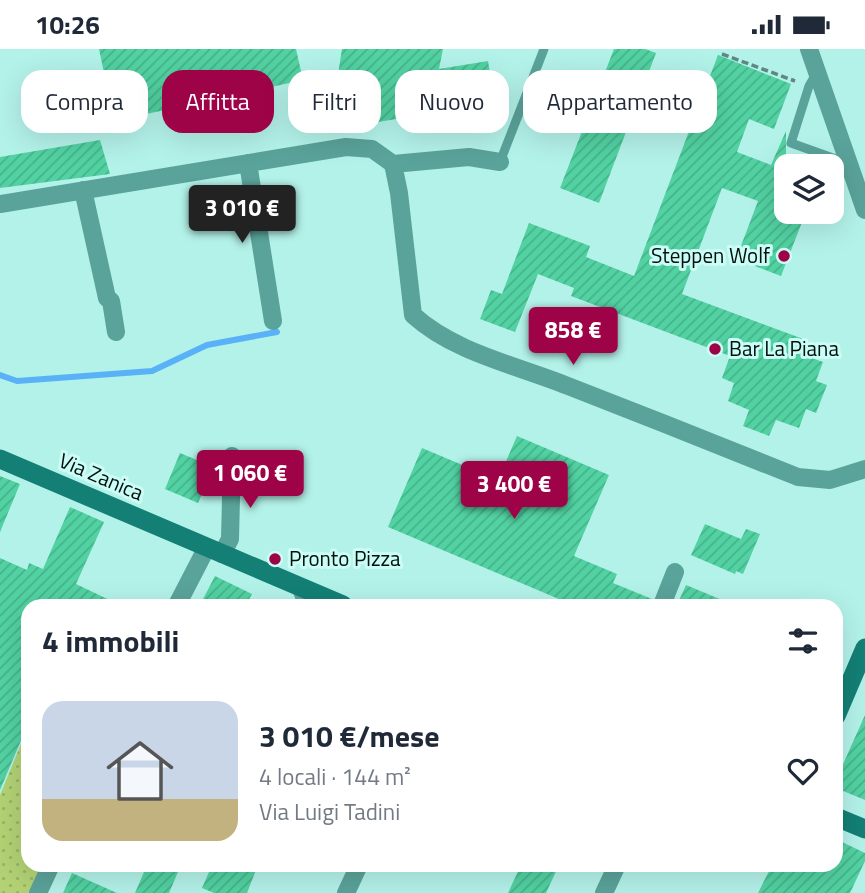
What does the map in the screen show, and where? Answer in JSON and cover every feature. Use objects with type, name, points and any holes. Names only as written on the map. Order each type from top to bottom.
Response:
[{"type":"main road","name":"Via Zanica","points":[[0,459],[215,551],[304,596]]},
{"type":"main road","points":[[843,700],[865,648]]},
{"type":"main road","points":[[843,820],[865,829]]},
{"type":"street","points":[[809,49],[813,79],[849,164],[865,210]]},
{"type":"street","points":[[0,204],[346,147],[372,149],[393,164],[469,157],[500,162]]},
{"type":"street","points":[[248,163],[273,321]]},
{"type":"street","points":[[393,164],[399,193],[413,315],[430,330],[461,346],[798,477],[830,480],[865,469]]},
{"type":"street","points":[[83,190],[107,298],[111,301],[116,332]]},
{"type":"street","points":[[181,599],[215,551],[230,539],[232,456]]},
{"type":"street","points":[[664,599],[675,572]]},
{"type":"street","points":[[38,893],[48,872]]},
{"type":"street","points":[[346,893],[356,872]]},
{"type":"street","points":[[604,893],[614,872]]},
{"type":"lane","points":[[500,162],[544,49]]},
{"type":"lane","points":[[813,79],[791,143],[849,164]]},
{"type":"path","points":[[722,54],[813,79]]},
{"type":"green space","points":[[21,744],[21,872],[44,872],[35,893],[0,893],[0,795]]},
{"type":"building","points":[[99,49],[296,49],[301,70],[288,70],[288,83],[274,86],[274,70],[162,70],[162,111],[148,114],[148,70],[103,70]]},
{"type":"building","points":[[342,49],[443,49],[439,69],[488,61],[490,70],[395,70],[395,119],[381,122],[381,70],[339,70]]},
{"type":"building","points":[[614,49],[645,49],[656,53],[650,70],[606,70]]},
{"type":"building","points":[[718,55],[791,84],[774,129],[749,119],[737,152],[771,165],[774,158],[774,224],[801,224],[781,276],[736,259],[758,201],[722,188],[682,294],[806,340],[801,354],[823,362],[816,381],[827,385],[816,413],[806,409],[799,428],[776,420],[769,436],[743,426],[749,410],[728,401],[734,383],[722,378],[730,356],[571,296],[574,288],[538,274],[515,332],[480,319],[491,290],[502,294],[529,223],[590,246],[586,257],[634,276],[688,133],[717,133],[717,70],[712,70]]},
{"type":"building","points":[[786,131],[786,154],[776,154]]},
{"type":"building","points":[[581,133],[626,133],[599,203],[560,188]]},
{"type":"building","points":[[100,140],[110,174],[0,188],[0,157]]},
{"type":"building","points":[[517,436],[609,475],[574,556],[617,574],[613,583],[652,599],[559,599],[388,527],[422,448],[498,480]]},
{"type":"building","points":[[180,453],[214,467],[198,503],[165,489]]},
{"type":"building","points":[[0,476],[20,484],[0,532]]},
{"type":"building","points":[[70,507],[104,522],[76,584],[107,599],[21,599],[21,740],[0,790],[0,558],[27,570],[29,563],[43,569]]},
{"type":"building","points":[[705,524],[741,539],[746,529],[760,534],[743,574],[736,571],[735,574],[691,555]]},
{"type":"building","points":[[215,576],[252,594],[249,599],[203,599]]},
{"type":"building","points":[[686,585],[720,599],[680,599]]},
{"type":"building","points":[[865,715],[865,800],[843,791],[843,764]]},
{"type":"building","points":[[843,842],[865,853],[865,861],[850,893],[758,893],[768,872],[843,872]]},
{"type":"building","points":[[144,872],[178,872],[169,893],[135,893]]},
{"type":"building","points":[[209,872],[255,872],[247,893],[214,893],[202,888]]},
{"type":"building","points":[[518,872],[556,872],[546,893],[508,893]]},
{"type":"building","points":[[72,873],[117,893],[63,893]]},
{"type":"waterway","points":[[0,375],[17,381],[152,371],[207,345],[277,332]]},
{"type":"place","name":"Steppen Wolf","points":[[784,256]]},
{"type":"place","name":"Bar La Piana","points":[[715,349]]},
{"type":"place","name":"Pronto Pizza","points":[[275,559]]}]
